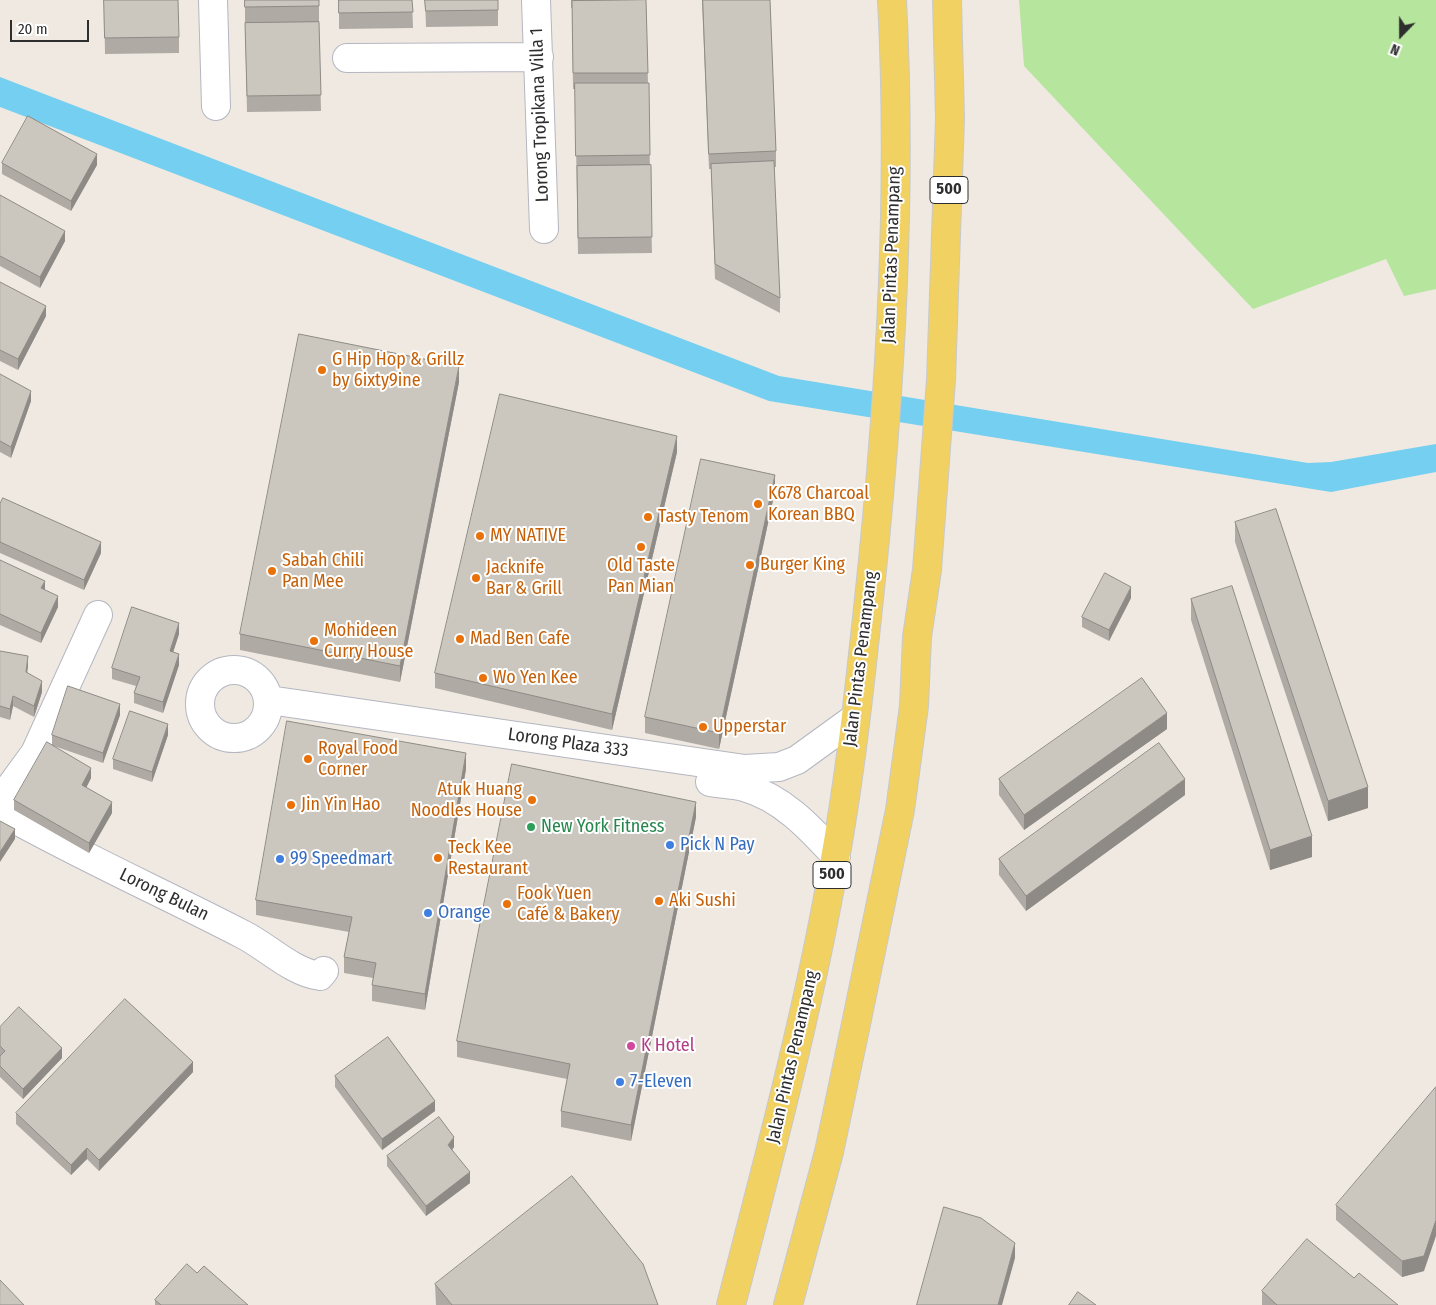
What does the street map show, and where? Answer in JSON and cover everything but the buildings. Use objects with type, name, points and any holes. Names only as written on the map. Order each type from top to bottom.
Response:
[{"type":"main road","name":"Jalan Pintas Penampang","points":[[731,1305],[783,1104],[820,942],[836,856],[855,718],[885,437],[896,202],[892,0]]},
{"type":"main road","name":"500","points":[[788,1305],[829,1152],[900,810],[914,706],[917,637],[927,570],[941,380],[950,127],[947,0]]},
{"type":"street","points":[[213,0],[216,106]]},
{"type":"street","name":"Lorong Tropikana Villa 1","points":[[536,0],[544,229]]},
{"type":"street","points":[[348,58],[539,57]]},
{"type":"street","points":[[0,801],[35,753],[98,615]]},
{"type":"street","name":"Lorong Plaza 333","points":[[836,856],[804,822],[784,806],[744,787],[268,705],[745,769],[779,767],[797,760],[855,718]]},
{"type":"street","name":"Lorong Bulan","points":[[0,811],[55,842],[255,941],[306,974],[320,976],[324,971]]},
{"type":"green space","points":[[1019,0],[1436,0],[1436,289],[1404,296],[1386,259],[1253,309],[1024,66]]},
{"type":"water","points":[[0,77],[779,376],[1308,463],[1331,462],[1436,444],[1436,472],[1331,492],[769,401],[0,107]]},
{"type":"place","name":"G Hip Hop & Grillz by 6ixty9ine","points":[[322,370]]},
{"type":"place","name":"K678 Charcoal Korean BBQ","points":[[758,504]]},
{"type":"place","name":"Tasty Tenom","points":[[648,517]]},
{"type":"place","name":"MY NATIVE","points":[[480,536]]},
{"type":"place","name":"Old Taste Pan Mian","points":[[641,547]]},
{"type":"place","name":"Burger King","points":[[750,565]]},
{"type":"place","name":"Sabah Chili Pan Mee","points":[[272,571]]},
{"type":"place","name":"Jacknife Bar & Grill","points":[[476,578]]},
{"type":"place","name":"Mad Ben Cafe","points":[[460,639]]},
{"type":"place","name":"Mohideen Curry House","points":[[314,641]]},
{"type":"place","name":"Wo Yen Kee","points":[[483,678]]},
{"type":"place","name":"Upperstar","points":[[703,727]]},
{"type":"place","name":"Royal Food Corner","points":[[308,759]]},
{"type":"place","name":"Atuk Huang Noodles House","points":[[532,800]]},
{"type":"place","name":"Jin Yin Hao","points":[[291,805]]},
{"type":"place","name":"New York Fitness","points":[[531,827]]},
{"type":"place","name":"Pick N Pay","points":[[670,845]]},
{"type":"place","name":"Teck Kee Restaurant","points":[[438,858]]},
{"type":"place","name":"99 Speedmart","points":[[280,859]]},
{"type":"place","name":"Aki Sushi","points":[[659,901]]},
{"type":"place","name":"Fook Yuen Café & Bakery","points":[[507,904]]},
{"type":"place","name":"Orange","points":[[428,913]]},
{"type":"place","name":"K Hotel","points":[[631,1046]]},
{"type":"place","name":"7-Eleven","points":[[620,1082]]}]
